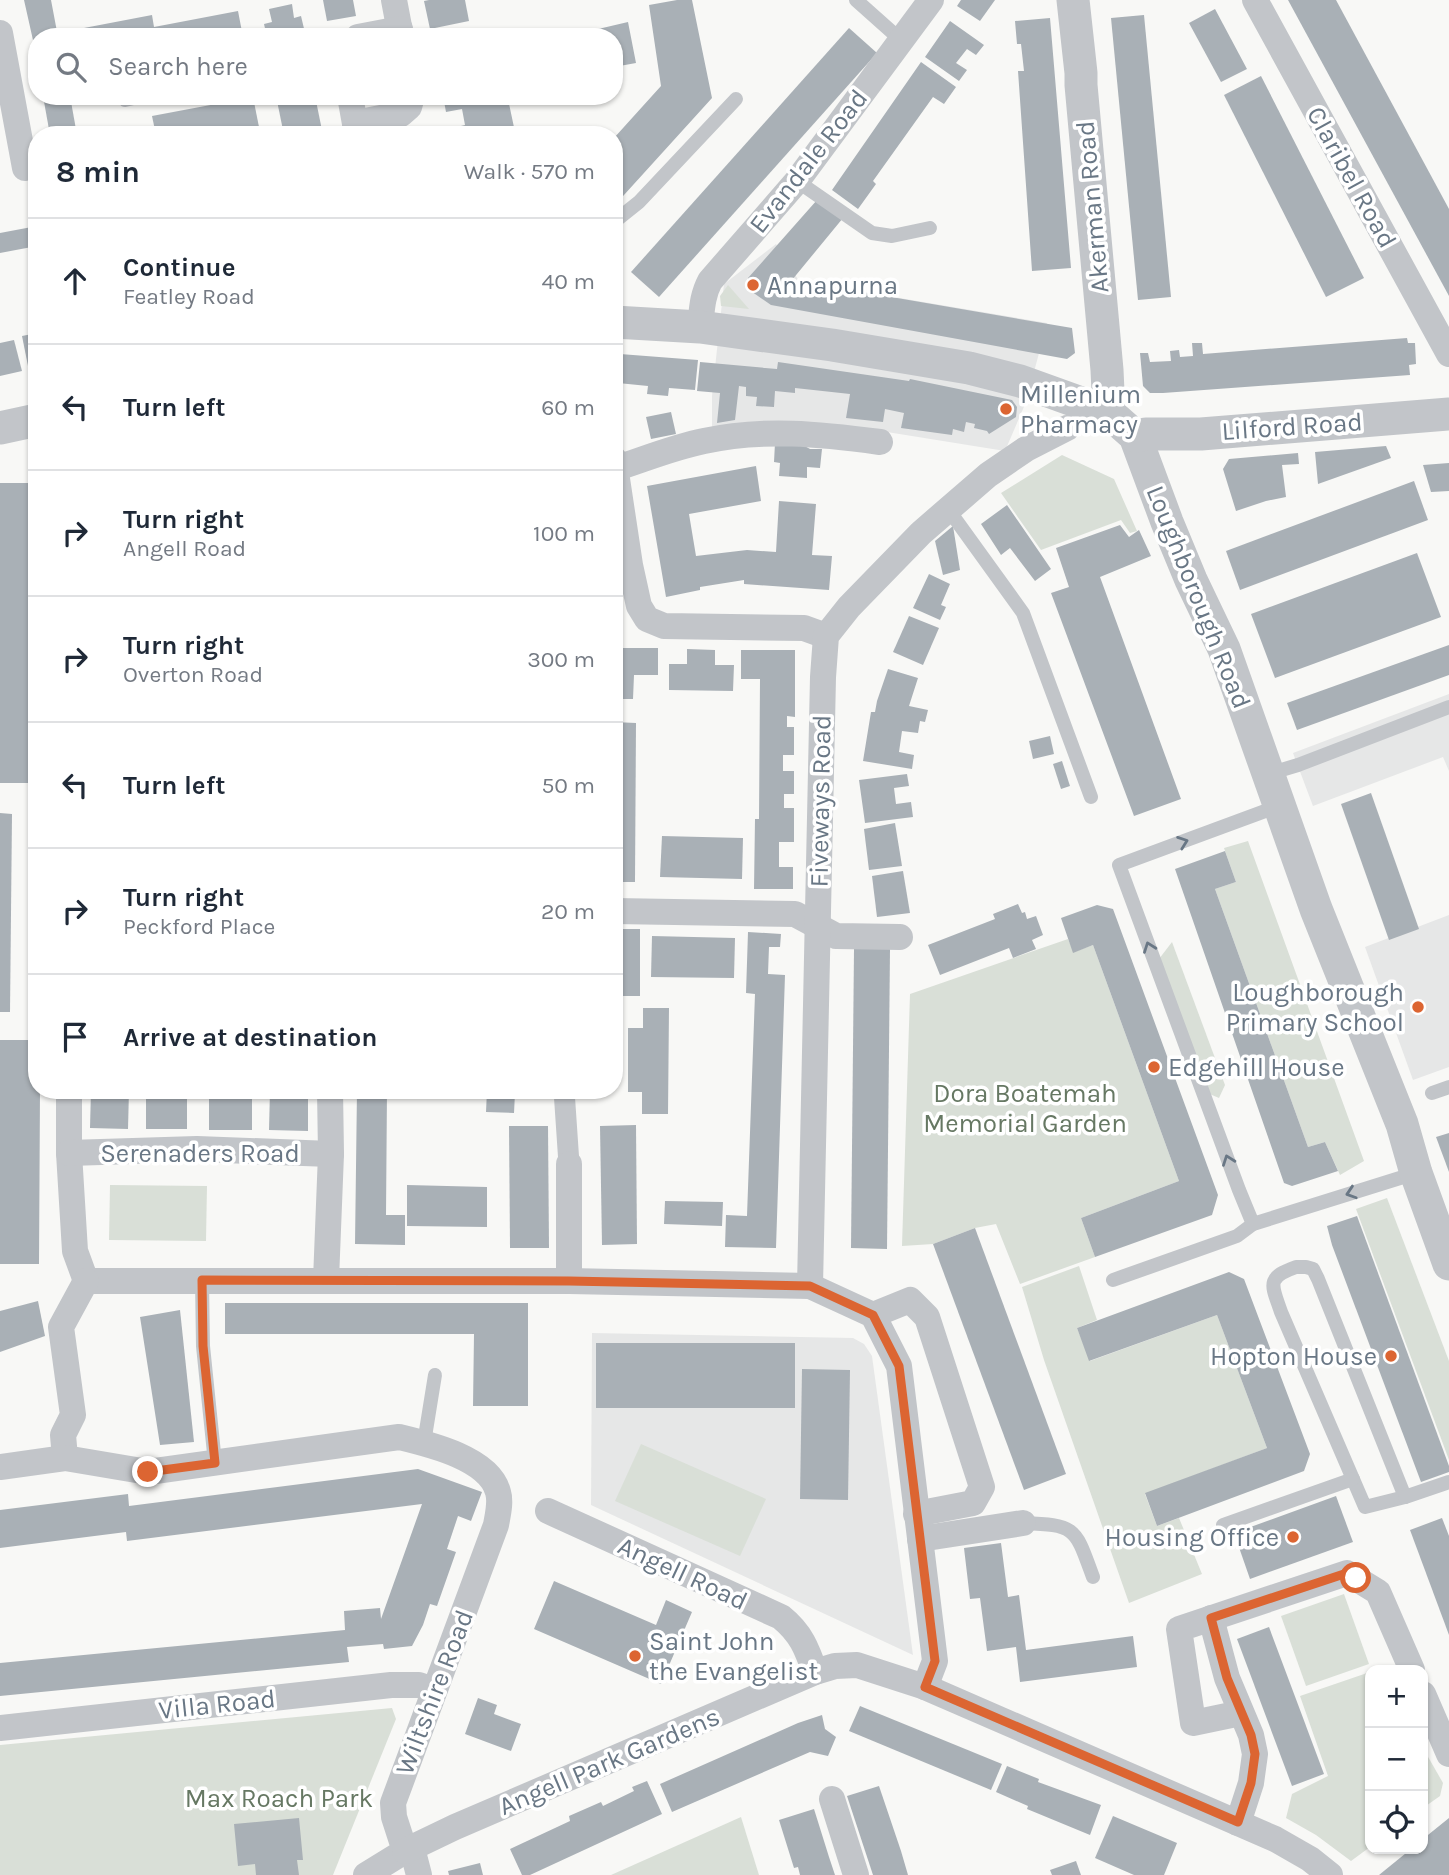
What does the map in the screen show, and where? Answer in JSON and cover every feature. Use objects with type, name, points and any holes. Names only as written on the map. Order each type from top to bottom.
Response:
[{"type":"street","points":[[394,0],[399,28]]},
{"type":"street","name":"Evandale Road","points":[[700,327],[702,301],[710,281],[797,181],[931,0]]},
{"type":"street","name":"Akerman Road","points":[[1073,0],[1109,413]]},
{"type":"street","name":"Claribel Road","points":[[1255,0],[1449,354]]},
{"type":"street","points":[[0,33],[25,168]]},
{"type":"street","points":[[352,105],[355,126]]},
{"type":"street","points":[[365,126],[401,114],[410,105]]},
{"type":"street","name":"Loughborough Road","points":[[623,323],[700,327],[970,368],[1020,381],[1109,413],[1135,436],[1191,580],[1224,649],[1316,909],[1402,1124],[1416,1173],[1449,1265]]},
{"type":"street","name":"Lilford Road","points":[[1135,436],[1449,414]]},
{"type":"street","points":[[0,428],[28,422]]},
{"type":"street","points":[[623,568],[647,619],[664,626],[804,628],[826,636],[849,607],[948,509],[988,475],[1026,449],[1068,428]]},
{"type":"street","points":[[623,461],[704,441],[774,432],[880,442]]},
{"type":"street","name":"Fiveways Road","points":[[810,1286],[826,636]]},
{"type":"street","points":[[623,911],[795,914],[836,936],[900,937]]},
{"type":"street","points":[[65,1458],[63,1435],[73,1415],[61,1327],[86,1281],[75,1251],[69,1153],[69,1099]]},
{"type":"street","points":[[326,1280],[331,1154],[330,1099]]},
{"type":"street","points":[[565,1099],[569,1164],[569,1281]]},
{"type":"street","name":"Serenaders Road","points":[[69,1153],[197,1149],[331,1154]]},
{"type":"street","points":[[86,1281],[569,1281],[810,1286],[873,1315],[899,1366],[935,1661],[925,1687]]},
{"type":"street","points":[[873,1315],[909,1300],[927,1317],[982,1487],[973,1503],[918,1527]]},
{"type":"street","points":[[0,1467],[65,1458],[148,1472],[399,1437],[424,1443]]},
{"type":"street","name":"Wiltshire Road","points":[[419,1875],[394,1816],[393,1803],[496,1525],[499,1506],[498,1490],[488,1474],[473,1462],[424,1443]]},
{"type":"street","name":"Angell Road","points":[[548,1511],[781,1618],[805,1644],[814,1672]]},
{"type":"street","points":[[918,1527],[1023,1523]]},
{"type":"street","points":[[1241,1713],[1192,1723],[1179,1629],[1347,1573],[1378,1592],[1410,1665]]},
{"type":"street","points":[[1211,1618],[1227,1678],[1251,1735],[1255,1754],[1251,1783],[1238,1822]]},
{"type":"street","points":[[814,1672],[857,1665],[925,1687],[1275,1839],[1311,1870]]},
{"type":"street","name":"Angell Park Gardens","points":[[408,1849],[814,1672]]},
{"type":"street","name":"Villa Road","points":[[0,1728],[391,1685],[419,1685],[434,1690]]},
{"type":"street","points":[[1428,1706],[1449,1754]]},
{"type":"street","points":[[832,1799],[856,1875]]},
{"type":"street","points":[[366,1875],[408,1849]]},
{"type":"lane","points":[[856,0],[902,41]]},
{"type":"lane","points":[[623,215],[639,202],[736,99]]},
{"type":"lane","points":[[797,181],[872,233],[892,236],[930,228]]},
{"type":"lane","points":[[948,509],[1023,613],[1091,797]]},
{"type":"lane","points":[[1268,774],[1449,707]]},
{"type":"lane","points":[[1253,1224],[1119,865],[1279,806]]},
{"type":"lane","points":[[1432,1093],[1449,1087]]},
{"type":"lane","points":[[1113,1280],[1237,1236],[1253,1224],[1416,1173]]},
{"type":"lane","points":[[1405,1497],[1313,1269],[1296,1267],[1282,1272],[1272,1286],[1281,1312],[1365,1507],[1405,1497],[1449,1482]]},
{"type":"lane","points":[[202,1280],[203,1346],[215,1463]]},
{"type":"lane","points":[[424,1443],[435,1375]]},
{"type":"lane","points":[[1223,1525],[1353,1479]]},
{"type":"lane","points":[[1023,1523],[1051,1524],[1066,1528],[1078,1537],[1093,1577]]},
{"type":"shaded area","points":[[776,244],[799,281],[1047,323],[1026,402],[1005,451],[887,432],[712,427],[712,396],[724,284]]},
{"type":"shaded area","points":[[1449,694],[1449,771],[1443,757],[1313,806],[1293,753]]},
{"type":"shaded area","name":"Loughborough Primary School","points":[[1449,915],[1449,1067],[1413,1080],[1365,947]]},
{"type":"shaded area","points":[[592,1333],[853,1338],[864,1344],[872,1356],[913,1655],[591,1505]]},
{"type":"green space","points":[[728,285],[749,309],[721,306],[720,296]]},
{"type":"green space","points":[[1062,455],[1114,479],[1137,531],[1130,533],[1121,520],[1041,550],[1001,493]]},
{"type":"green space","points":[[1248,841],[1364,1161],[1340,1175],[1325,1142],[1308,1147],[1215,889],[1236,882],[1224,848]]},
{"type":"green space","name":"Dora Boatemah Memorial Garden","points":[[1068,939],[1074,952],[1093,945],[1179,1181],[1081,1218],[1095,1257],[1020,1284],[996,1224],[975,1228],[933,1244],[902,1246],[910,994]]},
{"type":"green space","points":[[1172,942],[1225,1085],[1219,1098],[1205,1092],[1159,959]]},
{"type":"green space","points":[[110,1185],[207,1186],[206,1241],[109,1240]]},
{"type":"green space","points":[[1387,1198],[1449,1361],[1449,1460],[1356,1209]]},
{"type":"green space","points":[[1079,1266],[1097,1320],[1077,1328],[1090,1361],[1217,1315],[1267,1448],[1145,1494],[1157,1526],[1179,1518],[1202,1574],[1129,1603],[1044,1360],[1022,1287]]},
{"type":"green space","points":[[641,1444],[766,1499],[740,1556],[615,1501]]},
{"type":"green space","points":[[1344,1594],[1369,1664],[1306,1686],[1281,1616]]},
{"type":"green space","points":[[1365,1674],[1365,1851],[1351,1861],[1316,1835],[1286,1818],[1292,1794],[1328,1776],[1300,1696]]},
{"type":"green space","name":"Max Roach Park","points":[[392,1708],[396,1719],[333,1875],[0,1875],[0,1745]]},
{"type":"green space","points":[[1428,1757],[1443,1783],[1440,1796],[1428,1804]]},
{"type":"green space","points":[[741,1817],[759,1875],[611,1875]]},
{"type":"building","points":[[24,0],[51,0],[56,28],[30,28]]},
{"type":"building","points":[[323,0],[353,0],[356,16],[327,21]]},
{"type":"building","points":[[465,0],[469,21],[430,28],[424,1]]},
{"type":"building","points":[[692,0],[712,98],[623,196],[623,128],[661,86],[649,5]]},
{"type":"building","points":[[961,0],[995,0],[980,21],[957,6]]},
{"type":"building","points":[[1288,0],[1336,0],[1449,209],[1449,296]]},
{"type":"building","points":[[292,4],[294,18],[301,16],[304,28],[265,28],[264,24],[272,22],[269,9]]},
{"type":"building","points":[[1215,9],[1247,69],[1221,82],[1189,23]]},
{"type":"building","points":[[238,11],[241,28],[84,28],[152,15],[154,27]]},
{"type":"building","points":[[1144,15],[1171,297],[1138,300],[1111,18]]},
{"type":"building","points":[[1050,18],[1071,268],[1032,271],[1018,71],[1024,71],[1021,44],[1017,44],[1015,21]]},
{"type":"building","points":[[950,21],[984,45],[976,55],[967,49],[956,63],[967,70],[959,81],[925,57]]},
{"type":"building","points":[[628,22],[636,63],[623,65],[623,28],[602,28]]},
{"type":"building","points":[[849,28],[877,53],[659,297],[631,272]]},
{"type":"building","points":[[921,62],[956,87],[944,104],[933,97],[873,181],[876,184],[858,209],[832,190]]},
{"type":"building","points":[[1261,76],[1364,278],[1326,297],[1224,95]]},
{"type":"building","points":[[45,105],[72,105],[75,126],[48,126]]},
{"type":"building","points":[[210,105],[255,105],[259,126],[154,126],[152,116]]},
{"type":"building","points":[[278,105],[317,105],[321,126],[282,126]]},
{"type":"building","points":[[445,105],[509,105],[514,126],[461,126],[465,125],[462,109],[446,112]]},
{"type":"building","points":[[817,200],[843,218],[792,280],[1072,328],[1075,353],[1067,359],[771,305],[748,289],[748,278]]},
{"type":"building","points":[[28,228],[28,248],[0,253],[0,233]]},
{"type":"building","points":[[28,335],[28,366],[22,336]]},
{"type":"building","points":[[1407,338],[1408,343],[1415,343],[1416,364],[1409,365],[1410,375],[1163,393],[1150,393],[1143,386],[1140,353],[1148,353],[1150,362],[1171,361],[1170,351],[1179,350],[1180,357],[1193,356],[1192,343],[1202,343],[1203,354]]},
{"type":"building","points":[[14,340],[22,371],[0,376],[0,343]]},
{"type":"building","points":[[623,354],[698,360],[695,390],[669,388],[668,396],[647,394],[648,386],[623,384]]},
{"type":"building","points":[[700,362],[777,369],[778,362],[909,381],[910,379],[1012,400],[1017,407],[1016,417],[989,434],[974,428],[975,424],[966,422],[964,432],[953,429],[952,435],[901,428],[904,413],[885,409],[883,422],[846,418],[850,394],[795,388],[795,393],[775,391],[774,407],[756,406],[757,397],[746,396],[746,387],[739,386],[735,420],[717,423],[720,393],[697,391]]},
{"type":"building","points":[[671,412],[676,434],[651,439],[646,417]]},
{"type":"building","points":[[775,443],[822,449],[820,468],[807,467],[807,478],[779,476],[780,463],[774,462]]},
{"type":"building","points":[[1386,446],[1391,458],[1318,484],[1315,452]]},
{"type":"building","points":[[1298,453],[1299,464],[1282,465],[1286,497],[1236,511],[1223,469],[1229,459]]},
{"type":"building","points":[[1449,463],[1449,491],[1431,492],[1423,465]]},
{"type":"building","points":[[756,466],[761,501],[689,514],[696,556],[747,550],[776,552],[779,501],[816,504],[812,555],[832,556],[829,590],[744,584],[744,580],[700,587],[700,590],[666,597],[647,486]]},
{"type":"building","points":[[1414,481],[1428,520],[1240,590],[1226,551]]},
{"type":"building","points":[[0,483],[28,483],[28,783],[0,783]]},
{"type":"building","points":[[1007,505],[1051,569],[1035,581],[1010,548],[1001,555],[981,524]]},
{"type":"building","points":[[1120,525],[1129,537],[1139,530],[1151,556],[1100,577],[1181,799],[1134,816],[1051,593],[1069,587],[1056,548]]},
{"type":"building","points":[[953,526],[960,570],[943,575],[935,541]]},
{"type":"building","points":[[1417,553],[1441,617],[1275,678],[1251,614]]},
{"type":"building","points":[[929,574],[950,584],[941,605],[946,607],[940,620],[913,608]]},
{"type":"building","points":[[909,616],[939,628],[923,665],[893,652]]},
{"type":"building","points":[[1449,645],[1449,675],[1297,730],[1287,703]]},
{"type":"building","points":[[623,648],[658,648],[658,675],[634,675],[633,699],[623,699]]},
{"type":"building","points":[[687,649],[715,650],[715,665],[734,665],[733,691],[669,690],[669,664],[687,664]]},
{"type":"building","points":[[741,650],[795,650],[795,717],[787,716],[787,727],[794,727],[794,755],[783,755],[783,771],[794,771],[794,794],[784,794],[784,808],[794,808],[794,842],[779,842],[779,867],[793,867],[793,889],[754,889],[755,819],[759,819],[760,679],[741,679]]},
{"type":"building","points":[[888,669],[918,678],[909,706],[928,710],[925,722],[920,721],[918,733],[902,731],[899,752],[914,755],[912,769],[863,761],[871,712],[875,712]]},
{"type":"building","points":[[623,722],[636,723],[635,882],[623,882]]},
{"type":"building","points":[[1050,736],[1054,754],[1033,759],[1029,741]]},
{"type":"building","points":[[1062,761],[1070,786],[1061,789],[1053,764]]},
{"type":"building","points":[[907,774],[909,786],[894,788],[896,804],[911,802],[913,817],[865,823],[859,780]]},
{"type":"building","points":[[1371,793],[1419,929],[1389,940],[1341,804]]},
{"type":"building","points":[[0,813],[12,814],[10,1012],[0,1012]]},
{"type":"building","points":[[895,823],[902,866],[869,870],[864,829]]},
{"type":"building","points":[[662,836],[743,838],[742,879],[660,877]]},
{"type":"building","points":[[1225,851],[1236,882],[1215,889],[1308,1147],[1325,1142],[1338,1171],[1292,1186],[1284,1183],[1175,869]]},
{"type":"building","points":[[903,871],[910,913],[877,917],[872,876]]},
{"type":"building","points":[[1018,904],[1027,919],[1036,916],[1043,935],[1032,940],[1036,949],[1013,958],[1009,948],[940,975],[928,945],[995,919],[993,914]]},
{"type":"building","name":"Edgehill House","points":[[1097,905],[1113,909],[1218,1195],[1212,1215],[1095,1257],[1081,1218],[1179,1181],[1093,945],[1073,953],[1061,918]]},
{"type":"building","points":[[623,929],[640,929],[640,996],[623,996]]},
{"type":"building","points":[[748,932],[781,934],[780,947],[769,947],[768,974],[785,975],[776,1248],[725,1247],[726,1215],[747,1216],[755,994],[746,993]]},
{"type":"building","points":[[652,936],[735,938],[734,978],[651,977]]},
{"type":"building","points":[[854,949],[890,949],[887,1249],[851,1248]]},
{"type":"building","points":[[643,1008],[669,1008],[668,1114],[642,1114],[642,1092],[628,1092],[628,1028],[643,1028]]},
{"type":"building","points":[[0,1040],[28,1040],[28,1099],[40,1099],[39,1264],[0,1264]]},
{"type":"building","points":[[91,1099],[129,1099],[128,1129],[90,1128]]},
{"type":"building","points":[[146,1099],[187,1099],[187,1129],[146,1129]]},
{"type":"building","points":[[209,1099],[252,1099],[252,1130],[209,1130]]},
{"type":"building","points":[[270,1099],[308,1099],[308,1131],[269,1130]]},
{"type":"building","points":[[357,1099],[387,1099],[386,1215],[405,1215],[405,1245],[355,1244]]},
{"type":"building","points":[[487,1099],[515,1099],[514,1113],[486,1112]]},
{"type":"building","points":[[636,1125],[637,1244],[602,1245],[600,1126]]},
{"type":"building","points":[[509,1126],[548,1126],[549,1248],[510,1248]]},
{"type":"building","points":[[1449,1133],[1449,1172],[1436,1137]]},
{"type":"building","points":[[407,1185],[487,1187],[487,1227],[407,1226]]},
{"type":"building","points":[[665,1201],[723,1202],[722,1226],[664,1224]]},
{"type":"building","name":"Hopton House","points":[[1357,1216],[1449,1466],[1449,1472],[1421,1482],[1327,1226]]},
{"type":"building","points":[[975,1228],[1066,1474],[1024,1490],[933,1244]]},
{"type":"building","points":[[1229,1272],[1244,1279],[1310,1454],[1304,1471],[1157,1526],[1145,1493],[1267,1448],[1217,1315],[1089,1361],[1077,1328]]},
{"type":"building","points":[[38,1301],[45,1336],[0,1352],[0,1311]]},
{"type":"building","points":[[225,1303],[528,1303],[528,1406],[473,1406],[474,1334],[225,1334]]},
{"type":"building","points":[[180,1310],[194,1442],[160,1445],[140,1317]]},
{"type":"building","points":[[596,1343],[795,1343],[795,1408],[596,1408]]},
{"type":"building","points":[[802,1369],[850,1370],[848,1500],[800,1499]]},
{"type":"building","points":[[418,1469],[482,1492],[471,1521],[458,1516],[447,1549],[456,1552],[437,1606],[430,1604],[412,1646],[384,1649],[383,1644],[347,1647],[349,1662],[0,1696],[0,1663],[345,1630],[344,1611],[380,1608],[381,1619],[422,1504],[127,1541],[126,1532],[0,1548],[0,1510],[128,1494],[129,1506]]},
{"type":"building","name":"Housing Office","points":[[1336,1496],[1353,1542],[1250,1579],[1234,1533]]},
{"type":"building","points":[[1442,1518],[1449,1536],[1449,1635],[1410,1530]]},
{"type":"building","points":[[1001,1543],[1008,1597],[1019,1595],[1026,1650],[1133,1636],[1137,1667],[1020,1682],[1016,1647],[987,1651],[980,1598],[970,1599],[964,1548]]},
{"type":"building","name":"Saint John the Evangelist","points":[[554,1581],[656,1625],[666,1600],[692,1612],[661,1684],[534,1629]]},
{"type":"building","points":[[1269,1627],[1324,1774],[1292,1786],[1237,1639]]},
{"type":"building","points":[[478,1698],[497,1705],[494,1714],[521,1724],[511,1751],[465,1734]]},
{"type":"building","points":[[860,1706],[1002,1764],[991,1790],[849,1731]]},
{"type":"building","points":[[822,1715],[825,1729],[836,1737],[828,1756],[810,1752],[672,1812],[660,1784]]},
{"type":"building","points":[[1007,1766],[1039,1779],[1038,1782],[1101,1805],[1090,1835],[1027,1809],[1028,1806],[996,1792]]},
{"type":"building","points":[[647,1781],[662,1814],[530,1875],[522,1875],[510,1849],[570,1821],[569,1816],[601,1802],[603,1806],[634,1791],[632,1787]]},
{"type":"building","points":[[879,1786],[908,1875],[873,1875],[847,1796]]},
{"type":"building","points":[[814,1809],[835,1875],[800,1875],[798,1867],[794,1868],[779,1820]]},
{"type":"building","points":[[1113,1816],[1177,1843],[1164,1875],[1134,1875],[1095,1858]]},
{"type":"building","points":[[299,1818],[303,1860],[297,1860],[299,1875],[256,1875],[255,1864],[238,1866],[234,1824]]},
{"type":"building","points":[[1449,1818],[1449,1875],[1379,1875],[1405,1854],[1428,1854],[1428,1835]]},
{"type":"building","points":[[1076,1861],[1081,1875],[1052,1875],[1050,1870]]},
{"type":"building","points":[[480,1863],[483,1875],[449,1875],[448,1871]]},
{"type":"place","name":"Annapurna","points":[[753,285]]},
{"type":"place","name":"Millenium Pharmacy","points":[[1006,409]]},
{"type":"place","name":"Loughborough Primary School","points":[[1418,1007]]},
{"type":"place","name":"Edgehill House","points":[[1154,1067]]},
{"type":"place","name":"Hopton House","points":[[1391,1356]]},
{"type":"place","name":"Housing Office","points":[[1293,1537]]},
{"type":"place","name":"Saint John the Evangelist","points":[[635,1656]]},
{"type":"route","points":[[148,1472],[215,1463],[203,1346],[202,1280],[569,1281],[810,1286],[873,1315],[899,1366],[935,1661],[925,1687],[1238,1822],[1251,1783],[1255,1754],[1251,1735],[1227,1678],[1211,1618],[1347,1573],[1356,1578]]}]
